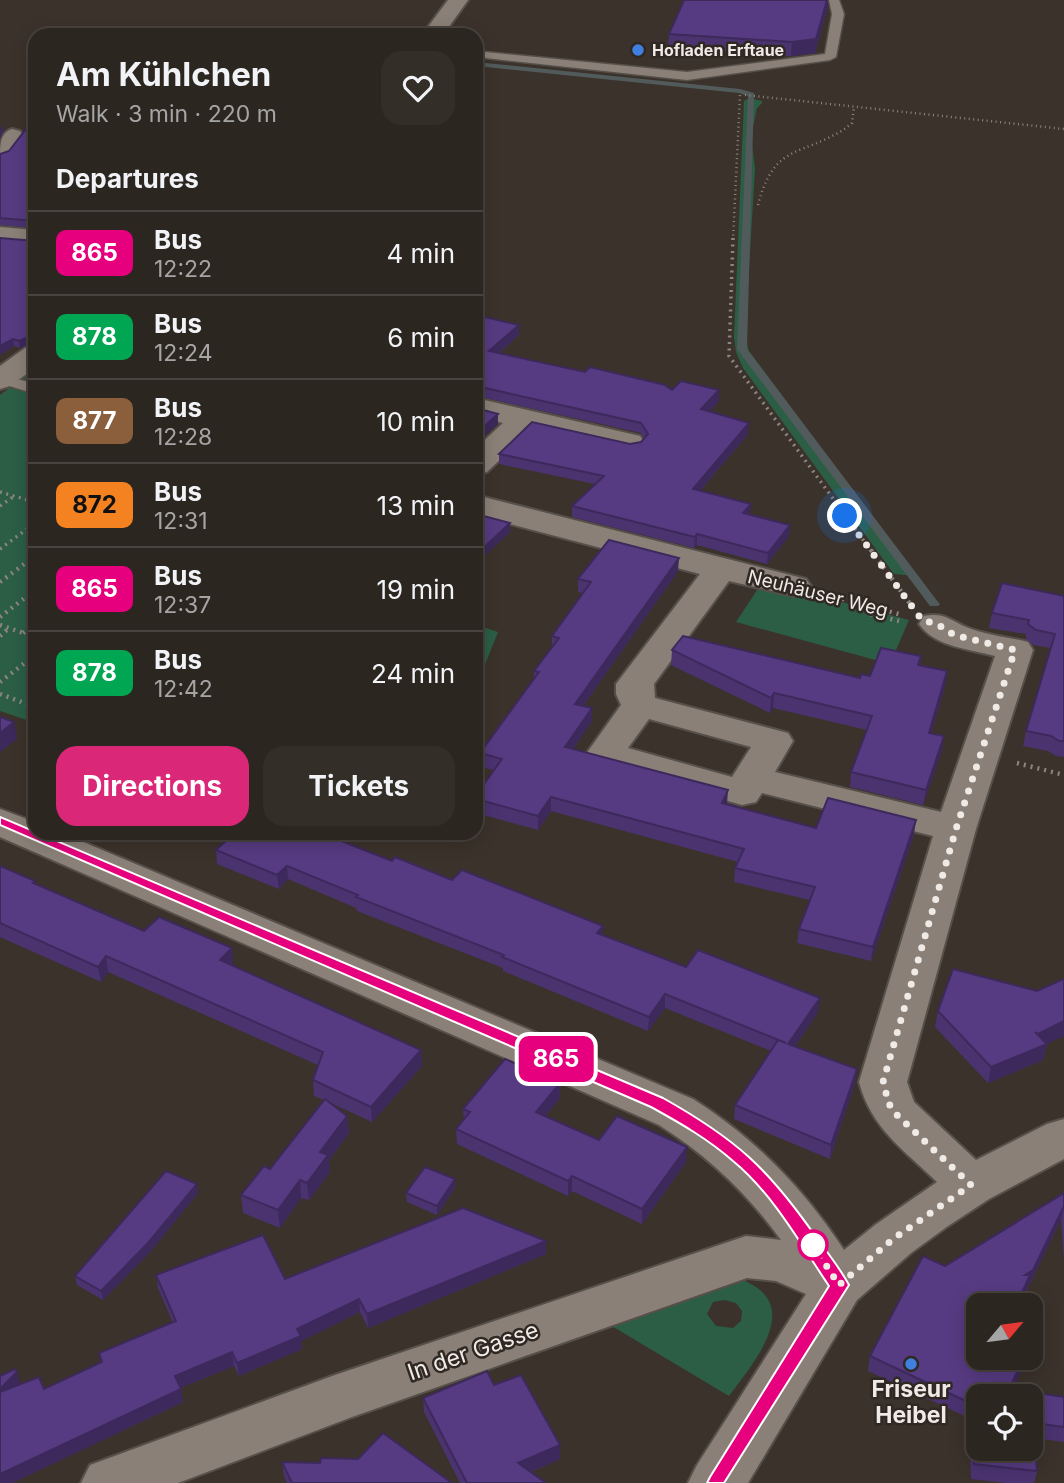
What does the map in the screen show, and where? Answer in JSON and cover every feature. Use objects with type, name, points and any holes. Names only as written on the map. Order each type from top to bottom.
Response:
[{"type":"street","points":[[437,28],[458,0]]},
{"type":"street","points":[[0,236],[28,238]]},
{"type":"street","points":[[1,379],[28,359]]},
{"type":"street","points":[[483,409],[629,443]]},
{"type":"street","points":[[483,458],[525,419]]},
{"type":"street","name":"Neuhäuser Weg","points":[[483,507],[794,586]]},
{"type":"street","name":"Neuhäuser Weg","points":[[640,705],[635,694],[635,684],[721,569]]},
{"type":"street","points":[[929,622],[954,635],[1015,650],[956,829],[883,1082],[889,1104],[897,1115],[971,1185]]},
{"type":"street","points":[[640,705],[774,741],[751,778],[742,793],[604,754],[640,705]]},
{"type":"street","points":[[751,778],[956,829]]},
{"type":"street","points":[[0,822],[28,834]]},
{"type":"street","points":[[42,840],[677,1112],[719,1140],[762,1178],[806,1234],[839,1285]]},
{"type":"street","points":[[717,1483],[839,1285],[893,1239],[971,1185],[1064,1137]]},
{"type":"street","name":"In der Gasse","points":[[110,1483],[335,1399],[746,1257],[781,1261],[839,1285]]},
{"type":"lane","points":[[483,55],[687,76],[830,57],[838,14],[834,0]]},
{"type":"lane","points":[[1,379],[28,387]]},
{"type":"path","points":[[929,622],[734,365],[729,352],[740,95],[1064,129]]},
{"type":"path","points":[[758,205],[765,179],[778,160],[794,150],[845,130],[852,123],[854,107]]},
{"type":"path","points":[[0,492],[28,500]]},
{"type":"path","points":[[0,506],[14,496]]},
{"type":"path","points":[[0,548],[28,528]]},
{"type":"path","points":[[0,582],[28,561]]},
{"type":"path","name":"Neuhäuser Weg","points":[[794,586],[929,622]]},
{"type":"path","points":[[0,617],[28,595]]},
{"type":"path","points":[[0,625],[28,635]]},
{"type":"path","points":[[0,636],[9,628]]},
{"type":"path","points":[[23,633],[28,629]]},
{"type":"path","points":[[0,682],[28,660]]},
{"type":"path","points":[[0,695],[26,704]]},
{"type":"path","points":[[980,754],[1064,775]]},
{"type":"green space","points":[[749,98],[762,103],[757,108],[751,136],[755,169],[745,336],[749,351],[915,576],[894,574],[743,368],[736,352],[734,337],[744,101]]},
{"type":"green space","points":[[25,376],[28,377],[28,721],[0,711],[0,395]]},
{"type":"green space","points":[[763,581],[909,620],[890,664],[736,622]]},
{"type":"green space","points":[[483,627],[498,632],[483,670]]},
{"type":"green space","points":[[741,1278],[762,1292],[772,1309],[772,1322],[762,1349],[729,1396],[600,1319]],"holes":[[[724,1300],[736,1303],[742,1311],[741,1321],[733,1328],[716,1326],[707,1314],[713,1302]]]},
{"type":"building","points":[[684,0],[827,0],[816,39],[792,42],[669,34]]},
{"type":"building","points":[[28,130],[28,220],[0,218],[0,154],[9,151]]},
{"type":"building","points":[[0,238],[28,240],[28,337],[19,341],[13,339],[0,346]]},
{"type":"building","points":[[483,317],[519,325],[489,351],[585,372],[590,367],[665,385],[672,390],[681,381],[719,390],[701,409],[749,423],[693,489],[751,504],[743,513],[790,525],[768,553],[572,506],[604,476],[499,454],[532,422],[630,444],[641,442],[648,434],[641,423],[483,388]]},
{"type":"building","points":[[483,410],[498,414],[483,428]]},
{"type":"building","points":[[483,516],[510,523],[483,548]]},
{"type":"building","points":[[609,540],[679,558],[575,704],[592,708],[565,747],[728,790],[722,803],[816,828],[828,798],[916,820],[873,947],[799,929],[815,887],[735,868],[744,849],[551,797],[538,816],[483,801],[483,785],[502,759],[483,754],[483,749],[539,672],[534,671],[559,638],[552,636],[591,582],[578,579]]},
{"type":"building","points":[[1002,583],[1064,596],[1064,741],[1026,731],[1055,634],[1036,630],[1028,624],[1029,620],[992,613]]},
{"type":"building","points":[[683,636],[860,678],[861,674],[870,676],[881,648],[921,656],[918,665],[947,671],[929,733],[944,736],[926,790],[851,772],[872,716],[774,693],[771,698],[672,650]]},
{"type":"building","points":[[0,717],[14,722],[0,733]]},
{"type":"building","points":[[227,840],[339,840],[392,861],[395,857],[452,880],[462,870],[603,926],[597,933],[686,967],[698,950],[820,998],[788,1044],[857,1069],[831,1145],[735,1105],[778,1040],[786,1043],[665,994],[649,1017],[287,866],[277,875],[216,850]]},
{"type":"building","points":[[0,866],[144,931],[159,917],[232,948],[220,960],[421,1050],[371,1107],[313,1080],[323,1052],[106,956],[98,967],[0,923]]},
{"type":"building","points":[[953,969],[1037,991],[1064,979],[1064,1021],[1038,1034],[1035,1032],[1047,1044],[991,1067],[938,1011]]},
{"type":"building","points":[[505,1059],[560,1083],[536,1112],[599,1140],[617,1116],[687,1147],[642,1209],[572,1176],[568,1181],[456,1129],[470,1112],[463,1109]]},
{"type":"building","points":[[325,1099],[347,1116],[320,1152],[328,1155],[307,1183],[300,1180],[278,1210],[241,1195],[264,1166],[270,1169]]},
{"type":"building","points":[[425,1167],[455,1179],[437,1206],[406,1193]]},
{"type":"building","points":[[166,1171],[197,1184],[148,1243],[101,1291],[75,1276]]},
{"type":"building","points":[[1064,1193],[1064,1206],[1033,1270],[1025,1275],[1030,1275],[1022,1293],[966,1293],[966,1370],[1018,1370],[1011,1384],[966,1384],[966,1401],[870,1356],[923,1256],[945,1266]]},
{"type":"building","points":[[463,1208],[546,1241],[367,1314],[359,1299],[297,1329],[301,1336],[237,1363],[232,1352],[175,1376],[181,1389],[0,1474],[0,1392],[39,1377],[44,1389],[102,1362],[99,1353],[176,1321],[156,1275],[263,1235],[285,1279]]},
{"type":"building","points":[[15,1369],[17,1372],[0,1389],[0,1376]]},
{"type":"building","points":[[487,1371],[494,1385],[521,1375],[560,1445],[518,1463],[546,1483],[467,1483],[423,1398]]},
{"type":"building","points":[[1043,1394],[1064,1397],[1064,1427],[1043,1424]]},
{"type":"building","points":[[383,1433],[452,1483],[292,1483],[282,1462],[320,1463],[321,1458],[358,1459]]},
{"type":"building","points":[[974,1461],[1036,1461],[1037,1471],[974,1464]]},
{"type":"waterway","points":[[483,65],[740,91],[751,95]]},
{"type":"waterway","points":[[751,97],[742,349],[934,604]]},
{"type":"bus line","name":"865","points":[[0,822],[28,834]]},
{"type":"bus line","name":"865","points":[[42,840],[657,1102],[706,1130],[742,1158],[778,1197],[839,1285],[717,1483]]},
{"type":"place","name":"Hofladen Erftaue","points":[[638,50]]},
{"type":"place","name":"Friseur Heibel","points":[[911,1364]]},
{"type":"route","points":[[813,1245],[839,1285],[893,1239],[971,1185],[897,1115],[889,1104],[883,1082],[956,829],[1015,650],[954,635],[937,624],[922,620],[845,516]]}]
